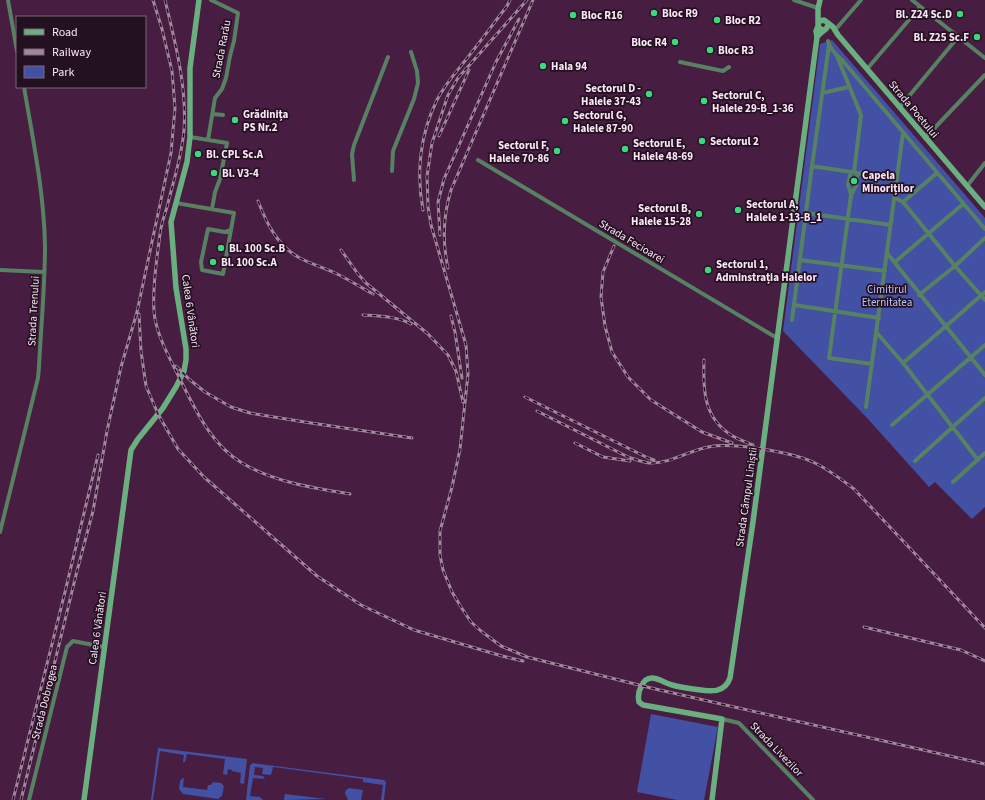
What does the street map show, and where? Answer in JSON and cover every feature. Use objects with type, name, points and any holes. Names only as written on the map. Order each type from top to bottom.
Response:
[{"type":"street","points":[[8,0],[16,45]]},
{"type":"street","name":"Calea 6 Vânători","points":[[84,800],[131,450],[134,443],[163,408],[176,387],[184,371],[186,360],[186,349],[176,288],[171,228],[187,162],[190,137],[190,68],[199,0]]},
{"type":"street","name":"Strada Rarău","points":[[208,140],[216,98],[222,89],[226,78],[238,13],[211,0]]},
{"type":"street","points":[[796,0],[818,8]]},
{"type":"street","points":[[820,0],[818,8],[821,27]]},
{"type":"street","points":[[821,27],[836,32],[861,0]]},
{"type":"street","points":[[912,0],[985,58]]},
{"type":"street","points":[[867,69],[920,7]]},
{"type":"street","name":"Strada Poetului","points":[[818,8],[827,22],[985,207]]},
{"type":"street","points":[[822,20],[827,22],[828,27],[821,27],[822,20]]},
{"type":"street","name":"Strada Câmpul Liniștii","points":[[722,719],[643,705],[639,702],[638,695],[640,687],[644,682],[653,678],[673,686],[712,691],[722,688],[729,682],[740,617],[778,338],[817,37],[816,31],[821,27]]},
{"type":"street","points":[[900,107],[958,37]]},
{"type":"street","points":[[792,320],[828,43],[985,230]]},
{"type":"street","points":[[392,171],[393,151],[414,100],[418,83],[416,67],[411,52]]},
{"type":"street","points":[[836,54],[861,116],[854,172],[856,186],[851,195],[847,218],[829,358],[872,364]]},
{"type":"street","points":[[354,180],[352,154],[354,145],[388,57]]},
{"type":"street","points":[[680,62],[723,71],[729,67]]},
{"type":"street","points":[[925,138],[985,75]]},
{"type":"street","points":[[822,93],[849,87]]},
{"type":"street","name":"Strada Trenului","points":[[0,532],[38,378],[44,272],[45,246],[41,185],[24,88]]},
{"type":"street","points":[[213,114],[223,115]]},
{"type":"street","points":[[866,407],[903,133]]},
{"type":"street","points":[[190,137],[227,144],[212,209]]},
{"type":"street","name":"Strada Fecioarei","points":[[478,160],[778,338]]},
{"type":"street","points":[[967,186],[985,163]]},
{"type":"street","points":[[812,166],[897,178]]},
{"type":"street","points":[[851,195],[848,185],[854,172]]},
{"type":"street","points":[[903,202],[937,173]]},
{"type":"street","points":[[895,198],[903,202],[985,300]]},
{"type":"street","points":[[176,203],[234,213],[231,230],[223,274],[202,270],[201,262],[208,229],[225,232],[231,230]]},
{"type":"street","points":[[894,262],[963,204]]},
{"type":"street","points":[[806,213],[891,225]]},
{"type":"street","points":[[919,295],[955,266],[985,238]]},
{"type":"street","points":[[887,253],[919,295],[985,375]]},
{"type":"street","points":[[800,260],[885,271]]},
{"type":"street","points":[[0,270],[44,272]]},
{"type":"street","points":[[903,363],[985,292]]},
{"type":"street","points":[[794,306],[879,318]]},
{"type":"street","points":[[877,333],[903,363],[978,460]]},
{"type":"street","points":[[892,425],[985,345]]},
{"type":"street","points":[[915,461],[985,398]]},
{"type":"street","points":[[952,482],[985,453]]},
{"type":"street","name":"Strada Dobrogea","points":[[29,800],[67,647],[73,641],[104,647]]},
{"type":"street","points":[[712,800],[722,719]]},
{"type":"street","name":"Strada Livezilor","points":[[722,719],[739,723],[813,800]]},
{"type":"green space","name":"Cimitirul Eternitatea","points":[[832,40],[985,218],[985,507],[972,519],[935,482],[929,487],[868,419],[783,331],[820,44]]},
{"type":"green space","points":[[651,714],[718,727],[704,800],[677,800],[637,792]]},
{"type":"green space","points":[[158,748],[247,759],[244,784],[240,783],[241,773],[228,769],[227,775],[223,774],[225,759],[187,754],[185,762],[183,762],[184,755],[160,751],[153,800],[151,800]]},
{"type":"green space","points":[[253,763],[384,780],[386,782],[384,800],[381,800],[383,785],[363,782],[363,779],[273,767],[271,775],[262,774],[263,768],[255,767],[254,775],[263,776],[265,779],[253,778],[250,796],[260,797],[263,800],[246,800],[250,765]]},
{"type":"green space","points":[[183,778],[183,787],[207,790],[208,785],[211,785],[213,782],[221,783],[224,786],[222,796],[218,799],[183,794],[179,789],[180,781]]},
{"type":"green space","points":[[349,788],[363,790],[361,800],[348,800],[345,793]]},
{"type":"green space","points":[[285,794],[326,799],[284,800]]},
{"type":"railway","points":[[21,800],[93,511],[107,431],[121,367],[137,312],[171,153],[175,108],[172,71],[153,0]]},
{"type":"railway","points":[[165,0],[173,32],[182,81],[184,97],[184,130],[177,169],[161,227],[156,265],[154,310],[155,319],[162,341],[190,400],[204,424],[221,446],[231,455],[254,470],[280,480],[308,487],[350,494]]},
{"type":"railway","points":[[423,210],[420,182],[421,154],[423,140],[431,113],[447,83],[478,45],[510,0]]},
{"type":"railway","points":[[527,0],[458,78],[448,95],[432,143],[427,176],[428,207],[431,225],[466,345],[468,374],[460,449],[452,487],[440,531],[440,555],[443,570],[452,592],[471,622],[481,631],[501,646],[527,657],[651,688],[985,764]]},
{"type":"railway","points":[[448,268],[444,229],[446,209],[451,190],[533,0]]},
{"type":"railway","points":[[440,235],[438,202],[444,179],[496,62],[519,19]]},
{"type":"railway","points":[[439,136],[469,70]]},
{"type":"railway","points":[[258,201],[278,240],[291,252],[298,257],[340,275],[373,294]]},
{"type":"railway","points":[[614,246],[603,272],[601,297],[605,326],[612,352],[628,377],[651,400],[702,432],[732,443]]},
{"type":"railway","points":[[341,250],[366,283],[428,334],[448,355],[456,371],[463,402]]},
{"type":"railway","points":[[139,314],[141,351],[146,386],[158,414],[178,449],[204,477],[317,576],[361,605],[414,630],[523,661]]},
{"type":"railway","points":[[363,315],[394,318],[411,324]]},
{"type":"railway","points":[[451,316],[462,378]]},
{"type":"railway","points":[[704,360],[705,392],[710,411],[715,420],[731,435],[753,445]]},
{"type":"railway","points":[[176,366],[205,392],[231,407],[250,413],[412,438]]},
{"type":"railway","points":[[525,397],[654,460]]},
{"type":"railway","points":[[537,411],[628,457],[646,463],[657,463],[708,447],[718,446],[761,449],[803,458],[813,462],[829,471],[854,489],[985,628]]},
{"type":"railway","points":[[575,443],[603,457],[630,461]]},
{"type":"railway","points":[[13,800],[98,455]]},
{"type":"railway","points":[[864,627],[961,650],[985,661]]},
{"type":"place","name":"Bloc R9","points":[[654,13]]},
{"type":"place","name":"Bl. Z24 Sc.D","points":[[960,14]]},
{"type":"place","name":"Bloc R16","points":[[573,15]]},
{"type":"place","name":"Bloc R2","points":[[717,20]]},
{"type":"place","name":"Bl. Z25 Sc.F","points":[[977,37]]},
{"type":"place","name":"Bloc R4","points":[[675,42]]},
{"type":"place","name":"Bloc R3","points":[[710,50]]},
{"type":"place","name":"Hala 94","points":[[543,66]]},
{"type":"place","name":"Sectorul D - Halele 37-43","points":[[649,94]]},
{"type":"place","name":"Sectorul C, Halele 29-B_1-36","points":[[704,101]]},
{"type":"place","name":"Grădinița PS Nr.2","points":[[235,120]]},
{"type":"place","name":"Sectorul G, Halele 87-90","points":[[565,121]]},
{"type":"place","name":"Sectorul 2","points":[[702,141]]},
{"type":"place","name":"Sectorul E, Halele 48-69","points":[[625,149]]},
{"type":"place","name":"Sectorul F, Halele 70-86","points":[[557,151]]},
{"type":"place","name":"Bl. CPL Sc.A","points":[[198,154]]},
{"type":"place","name":"Bl. V3-4","points":[[214,173]]},
{"type":"place","name":"Capela Minoriților","points":[[854,181]]},
{"type":"place","name":"Sectorul A, Halele 1-13-B_1","points":[[738,210]]},
{"type":"place","name":"Sectorul B, Halele 15-28","points":[[699,214]]},
{"type":"place","name":"Bl. 100 Sc.B","points":[[221,248]]},
{"type":"place","name":"Bl. 100 Sc.A","points":[[213,262]]},
{"type":"place","name":"Sectorul 1, Adminstrația Halelor","points":[[708,270]]}]
